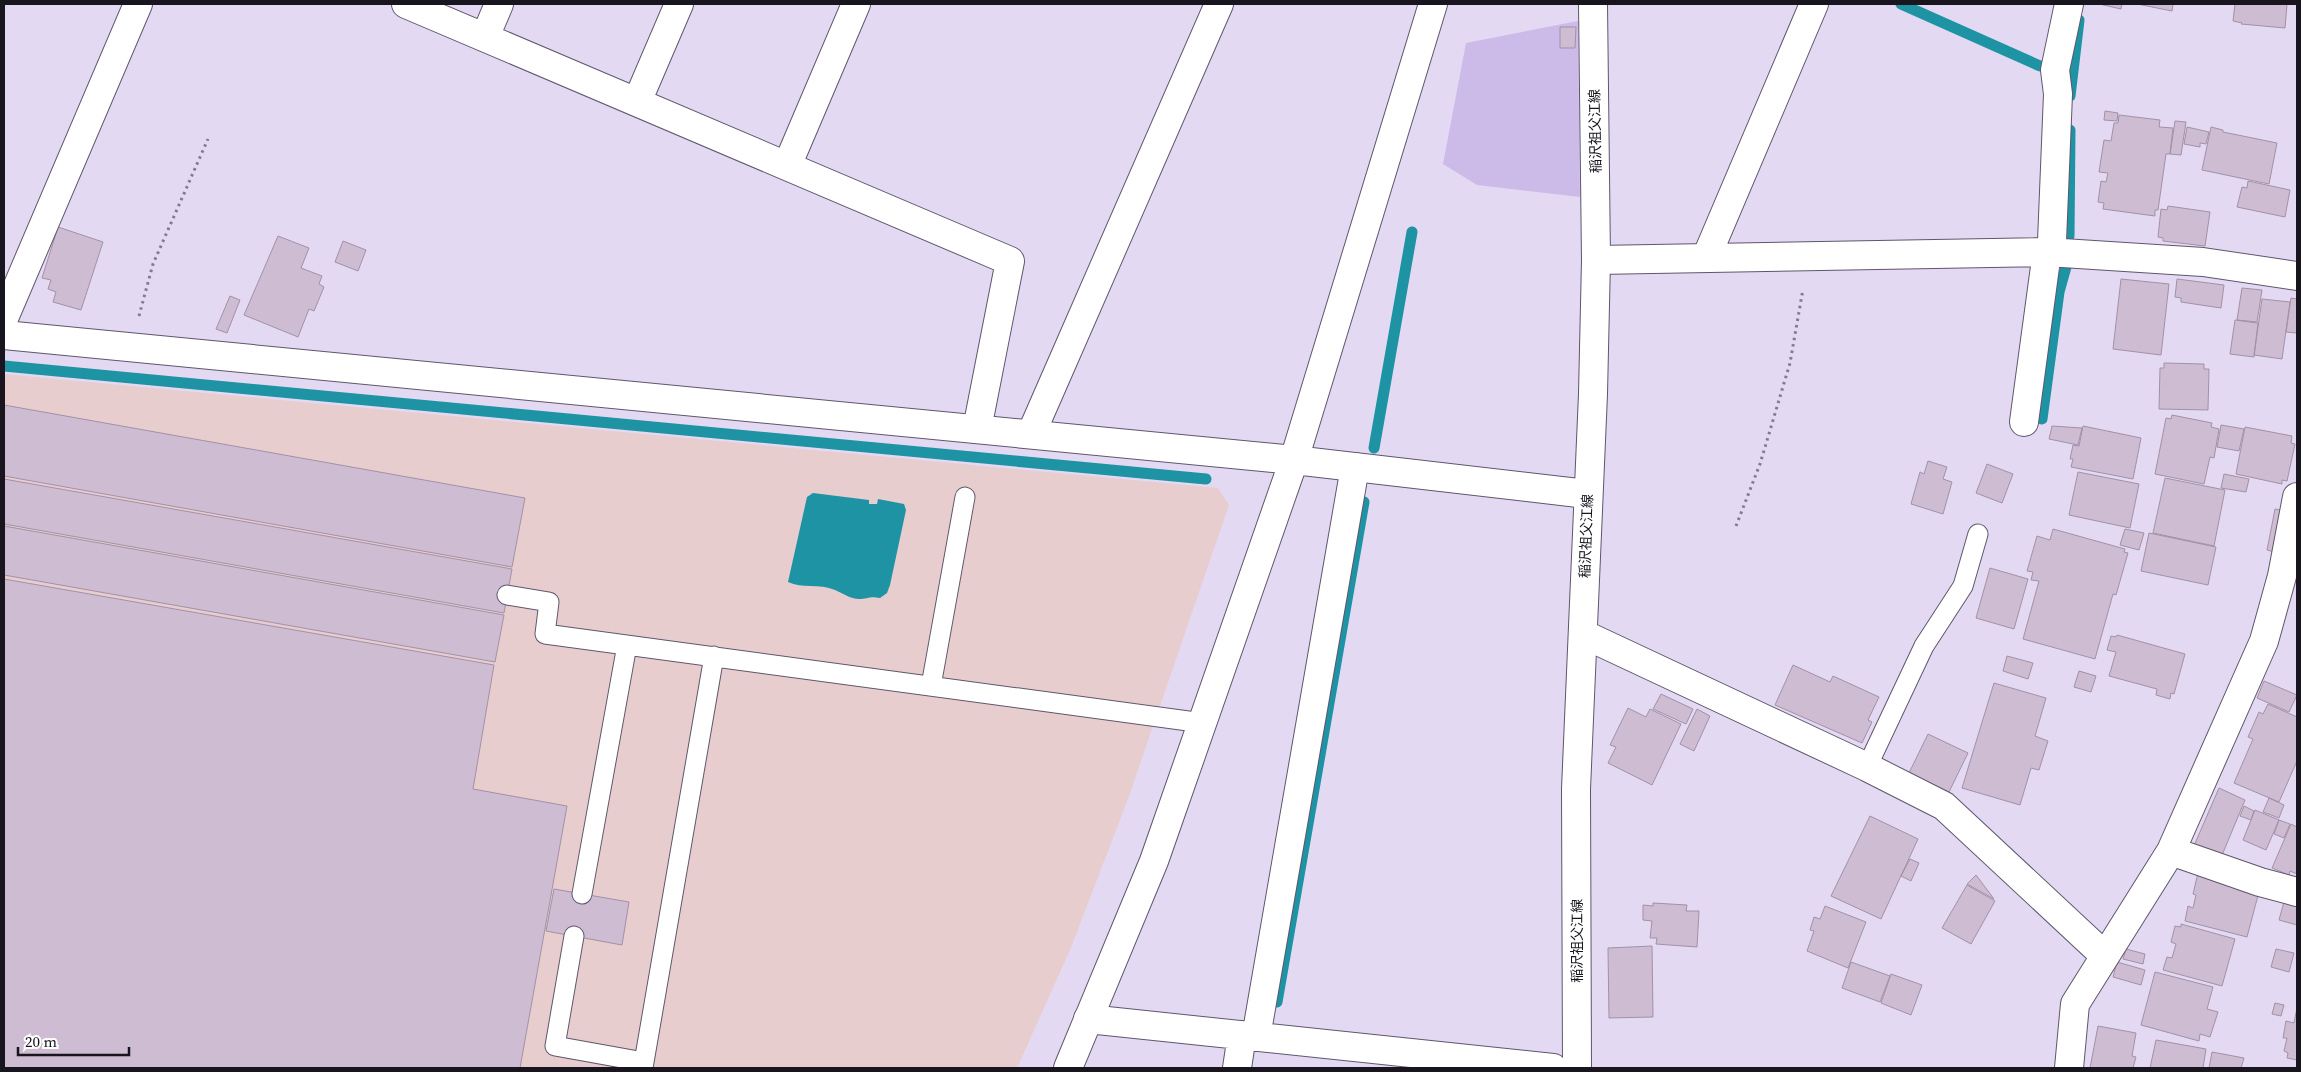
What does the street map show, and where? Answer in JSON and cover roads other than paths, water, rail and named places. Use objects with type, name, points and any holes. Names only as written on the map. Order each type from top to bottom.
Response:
[{"type":"street","points":[[4,318],[138,4]]},
{"type":"street","points":[[406,4],[1010,261],[977,429]]},
{"type":"street","points":[[485,38],[500,4]]},
{"type":"street","points":[[637,102],[679,4]]},
{"type":"street","points":[[786,166],[856,4]]},
{"type":"street","points":[[1031,434],[1219,4]]},
{"type":"street","points":[[1068,1068],[1154,861],[1294,460],[1432,4]]},
{"type":"street","name":"稲沢祖父江線","points":[[1577,1068],[1576,789],[1587,494],[1593,394],[1596,260],[1593,4]]},
{"type":"street","points":[[1706,258],[1814,4]]},
{"type":"street","points":[[2024,422],[2047,252],[2052,241],[2058,94],[2055,70],[2070,4]]},
{"type":"street","points":[[1596,260],[2047,252],[2203,262],[2297,276]]},
{"type":"street","points":[[4,335],[1294,460],[1587,494]]},
{"type":"street","points":[[1237,1068],[1249,1036],[1355,467]]},
{"type":"street","points":[[2069,1068],[2075,1004],[2171,851],[2264,641],[2282,576],[2297,497]]},
{"type":"street","points":[[1582,634],[1867,767],[1944,806],[2105,956]]},
{"type":"street","points":[[2171,851],[2260,882],[2297,892]]},
{"type":"street","points":[[1088,1019],[1249,1036],[1405,1060],[1553,1068]]},
{"type":"lane","points":[[931,686],[965,497]]},
{"type":"lane","points":[[1867,767],[1924,646],[1963,586],[1978,534]]},
{"type":"lane","points":[[507,595],[549,602],[545,634],[1203,723]]},
{"type":"lane","points":[[582,894],[627,645]]},
{"type":"lane","points":[[574,936],[555,1046],[644,1065],[714,656]]},
{"type":"water","points":[[813,493],[869,500],[869,504],[877,504],[878,499],[904,504],[906,510],[890,585],[887,593],[880,598],[854,598],[829,588],[788,582],[807,497]]},
{"type":"waterway","points":[[1901,4],[2040,66]]},
{"type":"waterway","points":[[2070,96],[2079,20]]},
{"type":"waterway","points":[[2069,236],[2070,130]]},
{"type":"waterway","points":[[1374,448],[1412,232]]},
{"type":"waterway","points":[[2042,419],[2059,292],[2066,267]]},
{"type":"waterway","points":[[4,366],[1206,479]]},
{"type":"waterway","points":[[1277,1002],[1364,502]]}]
